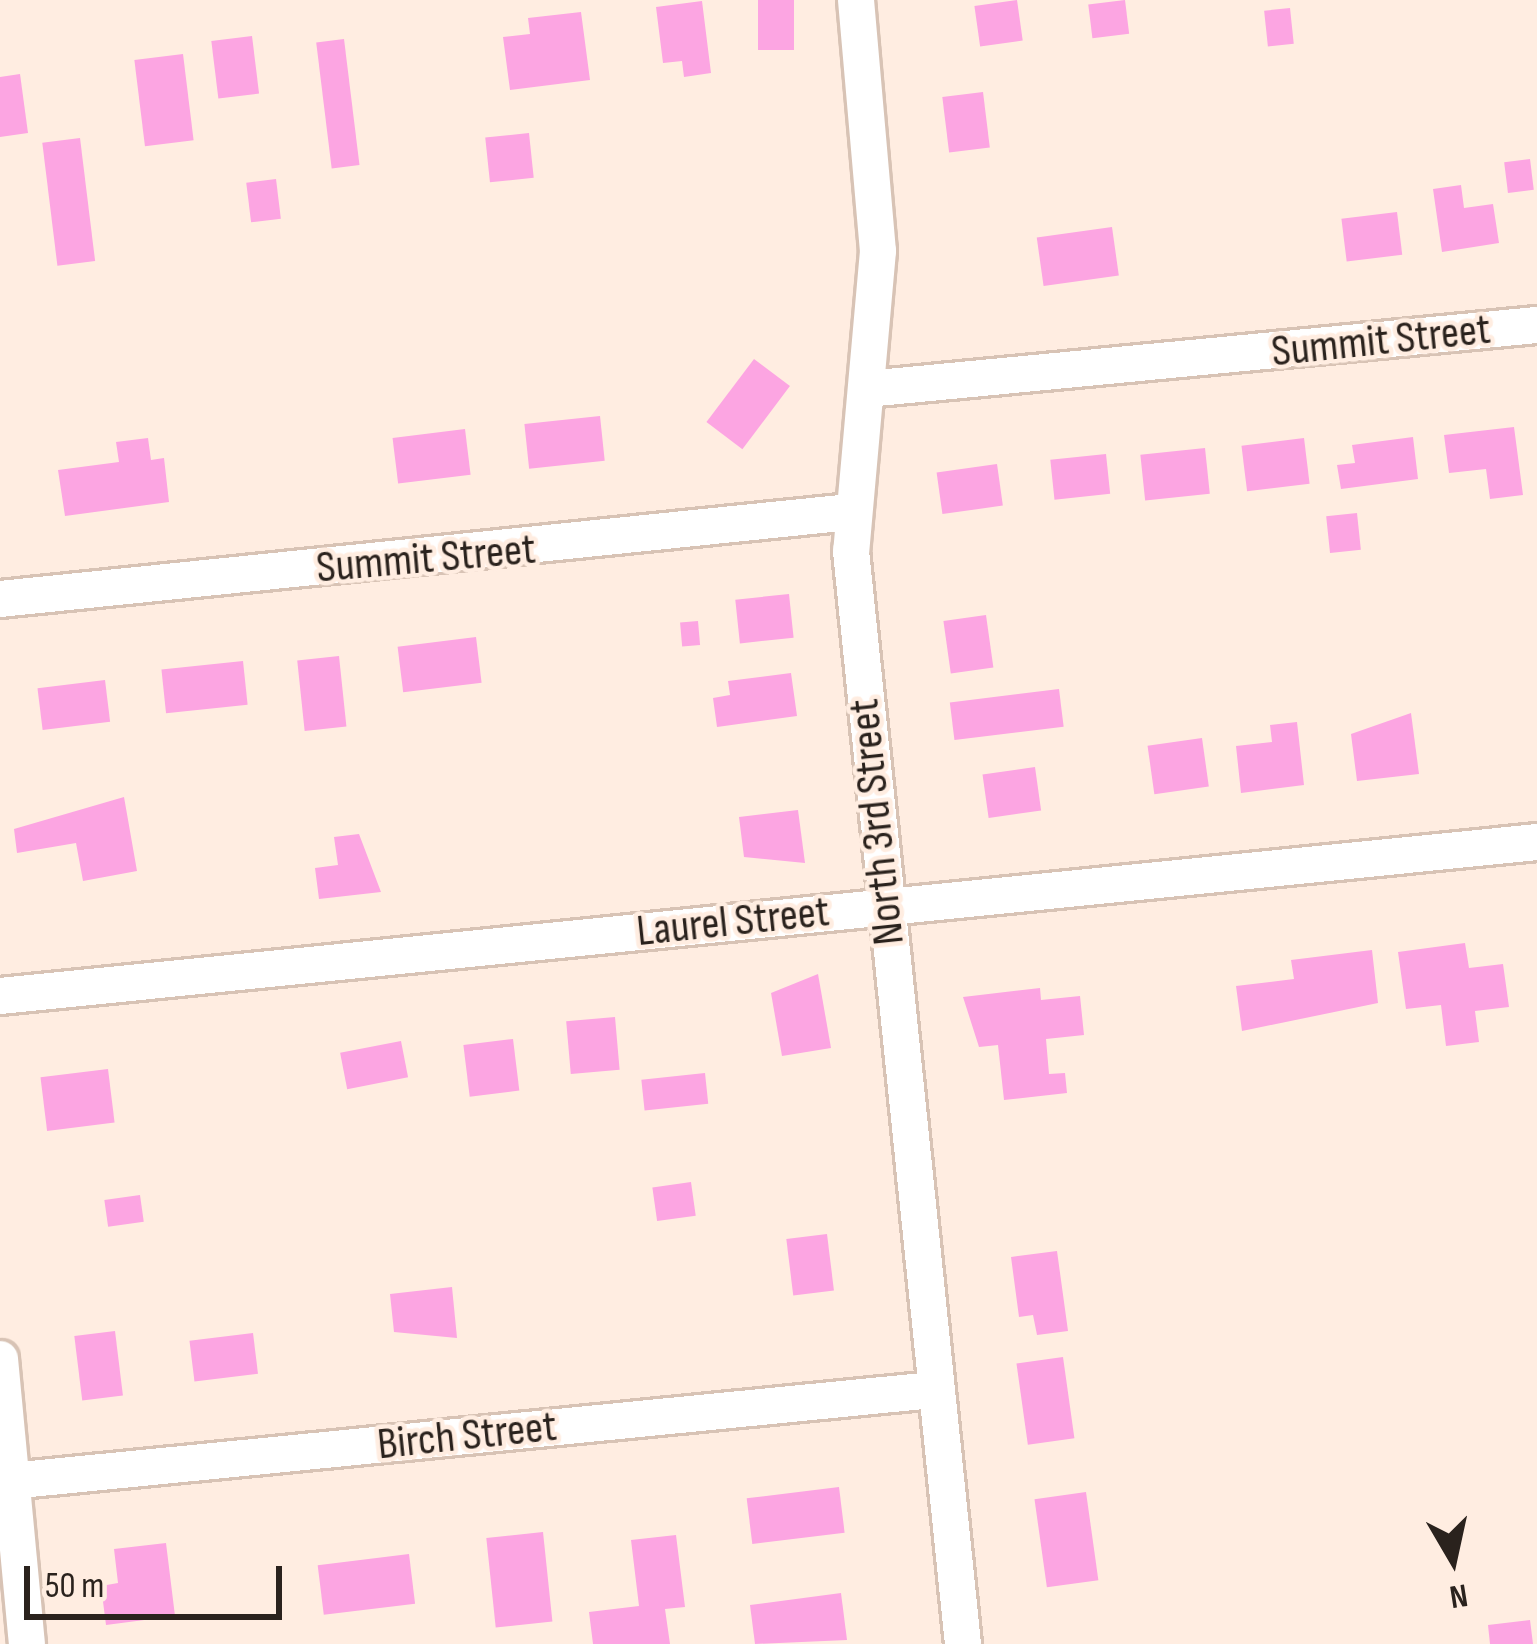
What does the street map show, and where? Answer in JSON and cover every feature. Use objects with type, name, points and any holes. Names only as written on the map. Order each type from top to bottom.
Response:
[{"type":"street","name":"North 3rd Street","points":[[856,0],[878,250],[851,512],[885,907],[963,1644]]},
{"type":"street","name":"Summit Street","points":[[867,389],[1537,325]]},
{"type":"street","name":"Summit Street","points":[[0,599],[851,512]]},
{"type":"street","name":"Laurel Street","points":[[0,996],[1537,842]]},
{"type":"street","points":[[0,1359],[6,1482],[27,1644]]},
{"type":"street","name":"Birch Street","points":[[6,1482],[934,1390]]},
{"type":"building","points":[[758,0],[794,0],[794,50],[758,50]]},
{"type":"building","points":[[1017,0],[1023,41],[980,47],[974,6]]},
{"type":"building","points":[[1125,0],[1129,34],[1092,38],[1088,5]]},
{"type":"building","points":[[702,1],[711,73],[684,77],[682,61],[663,63],[656,7]]},
{"type":"building","points":[[1290,8],[1294,44],[1268,47],[1264,11]]},
{"type":"building","points":[[581,12],[590,80],[510,90],[503,37],[530,34],[528,18]]},
{"type":"building","points":[[252,36],[259,94],[218,99],[211,41]]},
{"type":"building","points":[[344,39],[359,165],[332,168],[316,42]]},
{"type":"building","points":[[183,54],[194,140],[145,146],[134,60]]},
{"type":"building","points":[[20,74],[28,133],[0,137],[0,77]]},
{"type":"building","points":[[983,92],[990,148],[949,153],[942,97]]},
{"type":"building","points":[[529,133],[534,178],[490,182],[485,138]]},
{"type":"building","points":[[80,138],[95,261],[57,266],[42,143]]},
{"type":"building","points":[[1530,159],[1534,190],[1508,193],[1504,162]]},
{"type":"building","points":[[276,179],[281,219],[251,222],[246,183]]},
{"type":"building","points":[[1461,185],[1464,208],[1493,204],[1499,243],[1442,252],[1433,189]]},
{"type":"building","points":[[1397,212],[1402,255],[1347,262],[1341,219]]},
{"type":"building","points":[[1112,227],[1119,276],[1044,286],[1037,238]]},
{"type":"building","points":[[754,359],[790,386],[742,449],[706,422]]},
{"type":"building","points":[[600,416],[605,461],[529,469],[524,424]]},
{"type":"building","points":[[1514,427],[1523,495],[1490,499],[1486,469],[1449,473],[1444,435]]},
{"type":"building","points":[[465,429],[471,475],[398,484],[393,438]]},
{"type":"building","points":[[1413,437],[1418,479],[1341,489],[1337,465],[1355,463],[1352,445]]},
{"type":"building","points":[[148,438],[151,460],[164,458],[169,502],[65,516],[58,470],[119,462],[116,442]]},
{"type":"building","points":[[1304,438],[1310,484],[1247,491],[1241,446]]},
{"type":"building","points":[[1205,448],[1210,494],[1145,501],[1140,455]]},
{"type":"building","points":[[1106,454],[1110,494],[1054,500],[1050,460]]},
{"type":"building","points":[[997,464],[1003,506],[942,514],[937,472]]},
{"type":"building","points":[[1357,513],[1361,550],[1330,553],[1326,516]]},
{"type":"building","points":[[789,594],[794,638],[740,643],[735,600]]},
{"type":"building","points":[[986,615],[993,667],[951,673],[943,621]]},
{"type":"building","points":[[698,621],[700,645],[682,646],[680,623]]},
{"type":"building","points":[[476,637],[482,683],[403,692],[398,647]]},
{"type":"building","points":[[339,656],[346,727],[305,731],[297,660]]},
{"type":"building","points":[[243,661],[248,705],[166,713],[161,670]]},
{"type":"building","points":[[791,673],[797,716],[717,727],[713,698],[730,695],[728,681]]},
{"type":"building","points":[[105,680],[110,722],[43,730],[38,688]]},
{"type":"building","points":[[1059,689],[1064,727],[954,740],[950,702]]},
{"type":"building","points":[[1411,713],[1419,774],[1357,781],[1351,734]]},
{"type":"building","points":[[1297,722],[1304,785],[1241,793],[1236,746],[1272,742],[1270,725]]},
{"type":"building","points":[[1202,738],[1209,787],[1154,794],[1148,746]]},
{"type":"building","points":[[1035,767],[1041,811],[989,818],[983,774]]},
{"type":"building","points":[[124,797],[137,871],[83,881],[76,843],[17,853],[14,829]]},
{"type":"building","points":[[798,810],[805,863],[744,857],[739,817]]},
{"type":"building","points":[[359,834],[381,892],[319,899],[315,868],[338,865],[334,837]]},
{"type":"building","points":[[1465,943],[1469,968],[1503,964],[1509,1007],[1475,1011],[1479,1042],[1446,1046],[1441,1005],[1406,1009],[1398,952]]},
{"type":"building","points":[[1372,950],[1378,1003],[1242,1031],[1236,986],[1294,979],[1291,960]]},
{"type":"building","points":[[818,974],[831,1048],[782,1056],[771,993]]},
{"type":"building","points":[[1040,988],[1041,1000],[1080,996],[1084,1035],[1046,1039],[1049,1074],[1065,1073],[1067,1093],[1004,1100],[998,1045],[979,1047],[963,997]]},
{"type":"building","points":[[615,1017],[620,1070],[571,1074],[566,1021]]},
{"type":"building","points":[[513,1039],[519,1091],[470,1097],[463,1045]]},
{"type":"building","points":[[401,1041],[408,1077],[347,1089],[340,1053]]},
{"type":"building","points":[[108,1069],[115,1123],[47,1131],[41,1077]]},
{"type":"building","points":[[705,1073],[708,1104],[645,1111],[641,1080]]},
{"type":"building","points":[[691,1182],[696,1216],[657,1221],[652,1187]]},
{"type":"building","points":[[140,1195],[144,1222],[108,1227],[104,1200]]},
{"type":"building","points":[[827,1234],[834,1291],[793,1296],[786,1239]]},
{"type":"building","points":[[1057,1251],[1068,1331],[1037,1335],[1033,1315],[1019,1317],[1011,1257]]},
{"type":"building","points":[[452,1287],[457,1338],[394,1332],[390,1294]]},
{"type":"building","points":[[115,1331],[123,1396],[82,1401],[74,1336]]},
{"type":"building","points":[[253,1333],[258,1374],[194,1381],[189,1341]]},
{"type":"building","points":[[1063,1357],[1074,1438],[1028,1445],[1016,1364]]},
{"type":"building","points":[[839,1487],[845,1533],[752,1544],[747,1498]]},
{"type":"building","points":[[1086,1492],[1098,1580],[1047,1587],[1035,1499]]},
{"type":"building","points":[[543,1532],[552,1622],[496,1627],[486,1538]]},
{"type":"building","points":[[676,1535],[685,1607],[665,1609],[670,1644],[593,1644],[589,1612],[639,1606],[631,1540]]},
{"type":"building","points":[[166,1543],[175,1616],[106,1625],[101,1586],[118,1583],[114,1549]]},
{"type":"building","points":[[409,1554],[415,1604],[324,1615],[318,1565]]},
{"type":"building","points":[[841,1593],[847,1640],[755,1644],[750,1605]]},
{"type":"building","points":[[1530,1620],[1533,1644],[1490,1644],[1488,1625]]}]
